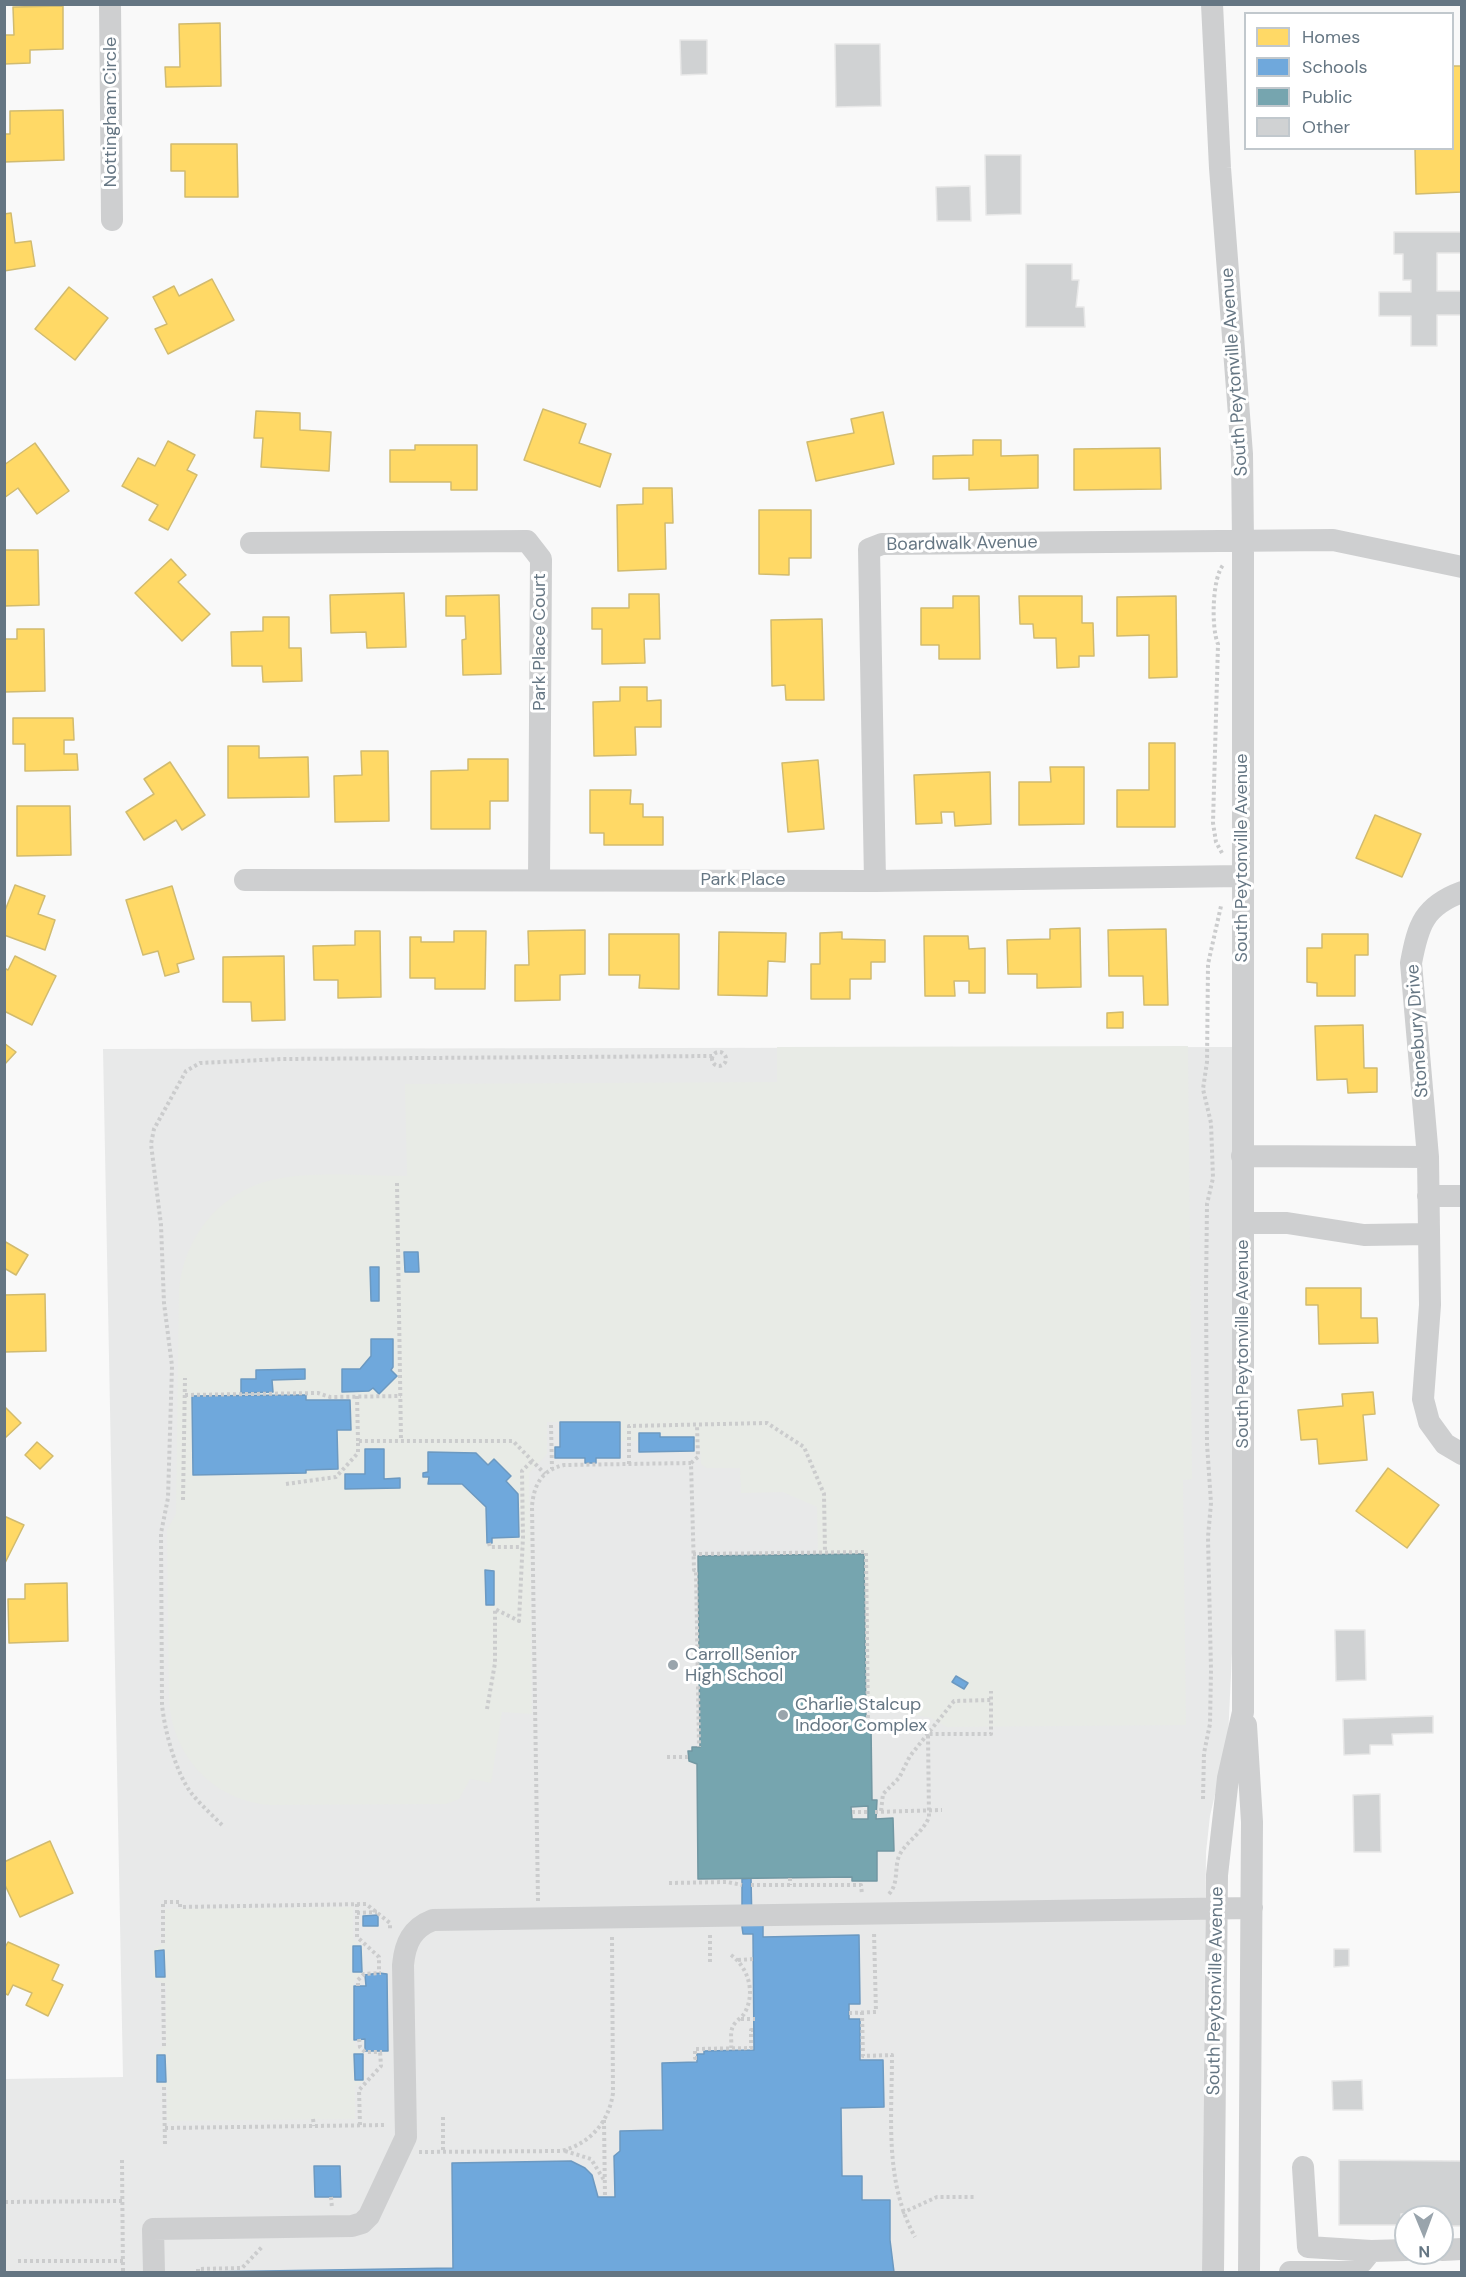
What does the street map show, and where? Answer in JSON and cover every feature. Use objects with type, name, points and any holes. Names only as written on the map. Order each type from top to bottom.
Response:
[{"type":"street","name":"Nottingham Circle","points":[[110,4],[112,220]]},
{"type":"street","name":"South Peytonville Avenue","points":[[1212,4],[1220,168],[1242,454],[1235,542],[1234,876],[1243,1223],[1244,1712],[1251,1778],[1249,2272]]},
{"type":"street","points":[[1235,542],[1333,540],[1461,567]]},
{"type":"street","name":"Park Place Court","points":[[251,543],[527,541],[541,559],[539,880]]},
{"type":"street","name":"Boardwalk Avenue","points":[[875,881],[869,549],[882,544],[1235,542]]},
{"type":"street","name":"Park Place","points":[[245,880],[875,881],[1234,876]]},
{"type":"street","name":"Stonebury Drive","points":[[1461,892],[1428,911],[1416,934],[1412,963],[1428,1157],[1430,1305],[1423,1399],[1429,1422],[1445,1444],[1461,1454]]},
{"type":"street","points":[[1242,1156],[1428,1157]]},
{"type":"street","points":[[1428,1196],[1461,1196]]},
{"type":"street","points":[[1243,1223],[1287,1223],[1364,1234],[1429,1234]]},
{"type":"street","name":"South Peytonville Avenue","points":[[1213,2272],[1217,1875],[1227,1788],[1244,1712]]},
{"type":"street","points":[[153,2272],[153,2229],[352,2226],[362,2223],[372,2211],[402,2148],[406,2125],[403,1965],[405,1946],[419,1926],[433,1920],[449,1917],[1252,1908]]},
{"type":"street","points":[[1303,2168],[1308,2247],[1394,2250]]},
{"type":"street","points":[[1290,2272],[1353,2272],[1371,2251]]},
{"type":"path","points":[[1203,1810],[1204,1753],[1210,1724],[1211,1670],[1208,1537],[1211,1503],[1207,1444],[1206,1292],[1207,1204],[1213,1178],[1210,1123],[1203,1089],[1207,1062],[1208,964],[1222,903],[1234,876],[1216,842],[1212,799],[1218,644],[1212,618],[1216,606],[1216,575],[1227,561],[1235,542]]},
{"type":"path","points":[[222,1825],[193,1795],[184,1782],[163,1711],[160,1533],[168,1498],[172,1365],[164,1303],[161,1225],[151,1144],[153,1129],[186,1071],[200,1063],[282,1059],[712,1056]]},
{"type":"path","points":[[397,1183],[401,1440]]},
{"type":"path","points":[[183,1500],[185,1378]]},
{"type":"path","points":[[185,1395],[318,1393],[330,1397],[400,1396]]},
{"type":"path","points":[[286,1484],[336,1477],[358,1453],[357,1396]]},
{"type":"path","points":[[629,1464],[629,1426],[767,1423],[804,1447],[824,1494],[825,1552]]},
{"type":"path","points":[[538,1902],[532,1506],[536,1485],[544,1474],[564,1465],[691,1463],[698,1457],[697,1424]]},
{"type":"path","points":[[551,1425],[552,1469]]},
{"type":"path","points":[[358,1441],[513,1441],[544,1474]]},
{"type":"path","points":[[487,1709],[495,1663],[495,1609],[519,1621],[522,1471],[532,1461]]},
{"type":"path","points":[[691,1463],[693,1554],[694,1570],[696,1569],[699,1747]]},
{"type":"path","points":[[489,1543],[489,1547],[522,1547]]},
{"type":"path","points":[[693,1554],[866,1552],[868,1725]]},
{"type":"path","points":[[927,1734],[992,1734],[991,1691]]},
{"type":"path","points":[[882,1811],[882,1796],[898,1778],[910,1755],[954,1701],[991,1700]]},
{"type":"path","points":[[881,1896],[892,1889],[899,1857],[926,1823],[929,1810],[927,1734]]},
{"type":"path","points":[[667,1757],[688,1757]]},
{"type":"path","points":[[875,1812],[942,1810]]},
{"type":"path","points":[[852,1812],[868,1812]]},
{"type":"path","points":[[789,1878],[790,1885]]},
{"type":"path","points":[[669,1883],[727,1882],[742,1886]]},
{"type":"path","points":[[751,1885],[861,1885],[862,1895],[865,1895]]},
{"type":"path","points":[[163,1943],[163,1902],[180,1902],[180,1907],[366,1904],[390,1923],[390,1933]]},
{"type":"path","points":[[357,1904],[357,1937],[379,1957],[379,1973]]},
{"type":"path","points":[[357,1913],[377,1912]]},
{"type":"path","points":[[561,2151],[588,2139],[604,2120],[612,2101],[611,1916]]},
{"type":"path","points":[[849,2013],[876,2012],[876,1938],[873,1931],[867,1927]]},
{"type":"path","points":[[710,1928],[710,1965]]},
{"type":"path","points":[[731,1955],[744,1966],[749,1980],[748,2005],[732,2027],[731,2048]]},
{"type":"path","points":[[738,1959],[754,1959]]},
{"type":"path","points":[[358,1986],[358,1980],[364,1974],[391,1973]]},
{"type":"path","points":[[163,1983],[164,2047]]},
{"type":"path","points":[[862,2012],[863,2056],[892,2055],[892,2172],[902,2213],[915,2237]]},
{"type":"path","points":[[740,2019],[755,2019]]},
{"type":"path","points":[[697,2058],[695,2058],[695,2049],[751,2048],[751,2030],[754,2030]]},
{"type":"path","points":[[359,2039],[360,2047],[365,2052],[380,2051],[381,2066],[359,2090],[360,2125]]},
{"type":"path","points":[[164,2087],[165,2145]]},
{"type":"path","points":[[443,2117],[443,2152]]},
{"type":"path","points":[[314,2119],[314,2126]]},
{"type":"path","points":[[212,2120],[212,2127]]},
{"type":"path","points":[[604,2120],[605,2197]]},
{"type":"path","points":[[165,2128],[406,2125]]},
{"type":"path","points":[[415,2154],[561,2151],[578,2153],[591,2159],[605,2185]]},
{"type":"path","points":[[122,2160],[123,2272]]},
{"type":"path","points":[[902,2213],[937,2197],[975,2197]]},
{"type":"path","points":[[5,2202],[122,2201]]},
{"type":"path","points":[[198,2272],[198,2269],[242,2268],[267,2242],[266,2227]]},
{"type":"path","points":[[18,2261],[123,2261]]},
{"type":"shaded area","points":[[1188,1046],[1192,1479],[1183,1480],[1186,1725],[947,1727],[931,1718],[868,1706],[818,1555],[817,1507],[783,1492],[741,1493],[740,1468],[707,1468],[701,1464],[700,1447],[694,1447],[694,1437],[660,1437],[639,1433],[639,1441],[620,1441],[619,1422],[547,1422],[547,1454],[529,1473],[532,1714],[502,1712],[491,1783],[470,1779],[459,1799],[446,1804],[269,1805],[248,1801],[213,1784],[198,1771],[186,1755],[177,1738],[169,1698],[167,1530],[176,1514],[179,1288],[189,1251],[197,1234],[221,1206],[236,1195],[253,1186],[287,1177],[407,1176],[405,1084],[777,1082],[777,1047]]},
{"type":"shaded area","name":"Carroll Senior High School","points":[[1233,1047],[1234,1610],[1228,1738],[1210,1816],[1206,1852],[1202,2272],[5,2272],[4,2079],[123,2077],[103,1049]]},
{"type":"shaded area","points":[[353,1907],[353,1939],[363,1946],[363,1973],[354,1981],[355,2045],[364,2054],[365,2080],[355,2087],[355,2119],[167,2121],[167,2088],[155,2082],[154,2054],[166,2044],[166,1985],[153,1978],[153,1950],[165,1942],[165,1909]]},
{"type":"building: Homes","points":[[63,6],[63,49],[30,50],[30,63],[4,64],[4,35],[14,35],[13,7]]},
{"type":"building: Homes","points":[[220,23],[221,86],[166,87],[165,67],[180,67],[179,24]]},
{"type":"building: Homes","points":[[1454,66],[1462,66],[1462,192],[1416,194],[1415,150],[1454,150]]},
{"type":"building: Homes","points":[[63,110],[64,160],[4,162],[4,134],[10,134],[10,111]]},
{"type":"building: Homes","points":[[171,144],[237,144],[238,197],[185,197],[185,171],[171,171]]},
{"type":"building: Homes","points":[[11,213],[15,243],[31,241],[35,266],[4,271],[4,214]]},
{"type":"building: Homes","points":[[212,279],[234,320],[168,354],[155,329],[167,324],[153,297],[174,286],[179,296]]},
{"type":"building: Homes","points":[[69,287],[108,318],[75,360],[35,329]]},
{"type":"building: Homes","points":[[543,409],[586,424],[579,443],[611,454],[600,487],[524,460]]},
{"type":"building: Homes","points":[[256,411],[300,413],[300,430],[331,432],[329,471],[261,467],[263,438],[254,438]]},
{"type":"building: Homes","points":[[883,412],[894,464],[816,481],[807,442],[854,433],[851,419]]},
{"type":"building: Homes","points":[[973,440],[1001,440],[1001,456],[1038,455],[1038,488],[969,490],[969,478],[933,479],[933,456],[973,455]]},
{"type":"building: Homes","points":[[168,441],[195,455],[187,470],[197,475],[168,530],[149,520],[158,505],[122,486],[138,458],[155,466]]},
{"type":"building: Homes","points":[[35,443],[69,491],[37,514],[18,488],[4,498],[4,465]]},
{"type":"building: Homes","points":[[415,445],[477,445],[477,490],[451,490],[451,482],[390,482],[390,450],[415,450]]},
{"type":"building: Homes","points":[[1160,448],[1161,489],[1074,490],[1074,449]]},
{"type":"building: Homes","points":[[643,488],[672,488],[673,523],[665,523],[666,569],[618,571],[617,505],[643,504]]},
{"type":"building: Homes","points":[[759,510],[811,510],[811,558],[789,558],[789,575],[759,574]]},
{"type":"building: Homes","points":[[4,550],[38,550],[39,605],[4,606]]},
{"type":"building: Homes","points":[[171,559],[186,575],[178,582],[210,614],[182,641],[135,593]]},
{"type":"building: Homes","points":[[404,593],[406,647],[367,648],[366,632],[331,633],[330,595]]},
{"type":"building: Homes","points":[[629,594],[659,594],[660,639],[644,639],[645,663],[602,664],[602,629],[592,629],[592,608],[629,608]]},
{"type":"building: Homes","points":[[499,595],[501,674],[463,675],[462,640],[466,639],[465,616],[446,616],[446,596]]},
{"type":"building: Homes","points":[[953,596],[979,596],[980,659],[939,659],[939,645],[921,645],[921,608],[953,608]]},
{"type":"building: Homes","points":[[1019,596],[1082,596],[1082,623],[1093,623],[1094,656],[1079,656],[1079,667],[1057,668],[1056,638],[1034,638],[1033,624],[1020,624]]},
{"type":"building: Homes","points":[[1176,596],[1177,677],[1149,678],[1149,635],[1117,636],[1117,597]]},
{"type":"building: Homes","points":[[263,617],[289,617],[289,648],[301,648],[302,681],[263,682],[262,666],[232,666],[231,632],[263,631]]},
{"type":"building: Homes","points":[[822,619],[824,700],[786,700],[785,685],[772,686],[771,620]]},
{"type":"building: Homes","points":[[17,629],[44,629],[45,691],[4,692],[4,639],[17,639]]},
{"type":"building: Homes","points":[[620,687],[647,687],[647,701],[661,700],[661,727],[635,727],[636,755],[594,756],[593,702],[620,701]]},
{"type":"building: Homes","points":[[13,718],[73,718],[74,740],[64,740],[64,754],[77,754],[78,770],[25,771],[25,744],[13,744]]},
{"type":"building: Homes","points":[[1149,743],[1175,743],[1175,827],[1117,827],[1117,790],[1149,790]]},
{"type":"building: Homes","points":[[228,746],[259,746],[259,758],[308,757],[309,797],[228,798]]},
{"type":"building: Homes","points":[[361,751],[388,751],[389,821],[335,822],[334,776],[362,775]]},
{"type":"building: Homes","points":[[468,759],[508,759],[508,801],[490,801],[490,829],[431,829],[431,771],[468,770]]},
{"type":"building: Homes","points":[[818,760],[824,829],[788,832],[782,763]]},
{"type":"building: Homes","points":[[170,762],[205,815],[182,830],[176,820],[144,840],[126,812],[154,794],[144,779]]},
{"type":"building: Homes","points":[[1050,767],[1084,767],[1084,824],[1019,825],[1019,782],[1051,782]]},
{"type":"building: Homes","points":[[990,772],[991,824],[955,826],[954,812],[941,812],[942,823],[916,824],[914,775]]},
{"type":"building: Homes","points":[[590,790],[631,790],[630,804],[643,804],[643,817],[663,817],[663,845],[604,845],[604,833],[590,833]]},
{"type":"building: Homes","points":[[17,806],[70,806],[71,855],[17,856]]},
{"type":"building: Homes","points":[[1375,815],[1421,834],[1402,877],[1356,858]]},
{"type":"building: Homes","points":[[15,885],[45,896],[38,914],[55,920],[45,950],[4,935],[4,913]]},
{"type":"building: Homes","points":[[172,886],[194,959],[177,964],[179,972],[165,976],[158,951],[143,955],[126,900]]},
{"type":"building: Homes","points":[[1080,928],[1081,987],[1037,988],[1037,974],[1008,974],[1007,940],[1050,939],[1050,929]]},
{"type":"building: Homes","points":[[1166,929],[1168,1005],[1144,1005],[1143,976],[1109,976],[1108,930]]},
{"type":"building: Homes","points":[[585,930],[585,974],[560,975],[560,1000],[515,1001],[515,965],[529,965],[528,931]]},
{"type":"building: Homes","points":[[355,931],[380,931],[381,997],[338,998],[338,980],[314,980],[313,946],[355,945]]},
{"type":"building: Homes","points":[[454,931],[486,931],[485,989],[435,989],[435,978],[410,978],[410,937],[421,937],[421,942],[454,942]]},
{"type":"building: Homes","points":[[719,932],[786,933],[785,962],[768,961],[767,996],[718,995]]},
{"type":"building: Homes","points":[[842,932],[842,939],[885,940],[885,962],[871,962],[871,979],[850,979],[850,999],[811,999],[811,964],[820,964],[820,933]]},
{"type":"building: Homes","points":[[609,934],[679,934],[679,989],[639,988],[640,975],[609,975]]},
{"type":"building: Homes","points":[[1322,934],[1368,934],[1368,955],[1355,955],[1355,996],[1317,996],[1317,983],[1307,982],[1307,948],[1322,948]]},
{"type":"building: Homes","points":[[924,936],[968,936],[969,949],[985,948],[985,993],[969,993],[969,981],[954,981],[955,996],[925,996]]},
{"type":"building: Homes","points":[[15,956],[56,976],[32,1025],[4,1011],[4,968],[8,970]]},
{"type":"building: Homes","points":[[284,956],[285,1020],[252,1021],[251,1002],[223,1002],[223,957]]},
{"type":"building: Homes","points":[[1123,1012],[1123,1028],[1107,1028],[1107,1013]]},
{"type":"building: Homes","points":[[1363,1025],[1364,1068],[1377,1068],[1377,1092],[1348,1093],[1347,1079],[1317,1080],[1315,1026]]},
{"type":"building: Homes","points":[[4,1043],[16,1052],[4,1065]]},
{"type":"building: Homes","points":[[4,1241],[28,1255],[16,1275],[4,1268]]},
{"type":"building: Homes","points":[[1306,1288],[1361,1288],[1361,1318],[1377,1318],[1378,1343],[1319,1344],[1318,1305],[1306,1305]]},
{"type":"building: Homes","points":[[45,1294],[46,1351],[4,1352],[4,1295]]},
{"type":"building: Homes","points":[[1373,1392],[1375,1414],[1363,1415],[1367,1460],[1319,1464],[1317,1439],[1301,1440],[1298,1410],[1343,1406],[1342,1394]]},
{"type":"building: Homes","points":[[4,1406],[21,1423],[4,1439]]},
{"type":"building: Homes","points":[[37,1442],[53,1456],[40,1469],[25,1455]]},
{"type":"building: Homes","points":[[1388,1468],[1439,1505],[1407,1548],[1356,1511]]},
{"type":"building: Homes","points":[[4,1516],[24,1525],[4,1565]]},
{"type":"building: Homes","points":[[67,1583],[68,1641],[9,1643],[8,1599],[25,1599],[25,1584]]},
{"type":"building: Homes","points":[[50,1841],[73,1893],[20,1917],[4,1883],[4,1862]]},
{"type":"building: Homes","points":[[8,1942],[59,1965],[52,1980],[63,1985],[48,2016],[26,2005],[32,1993],[13,1985],[8,1995],[4,1993],[4,1949]]},
{"type":"building: Schools","points":[[404,1252],[418,1252],[419,1272],[405,1272]]},
{"type":"building: Schools","points":[[370,1267],[379,1267],[379,1301],[371,1301]]},
{"type":"building: Schools","points":[[371,1339],[393,1339],[393,1367],[391,1370],[397,1376],[379,1394],[373,1388],[369,1391],[342,1392],[342,1369],[360,1369],[371,1356]]},
{"type":"building: Schools","points":[[305,1369],[305,1379],[272,1380],[273,1392],[241,1393],[241,1379],[256,1379],[256,1370]]},
{"type":"building: Schools","points":[[306,1395],[306,1400],[350,1400],[351,1430],[337,1430],[338,1469],[306,1470],[306,1473],[193,1475],[192,1396]]},
{"type":"building: Schools","points":[[560,1422],[620,1422],[620,1458],[596,1458],[596,1463],[585,1463],[585,1458],[555,1458],[555,1447],[560,1447]]},
{"type":"building: Schools","points":[[639,1433],[660,1433],[660,1437],[694,1437],[694,1451],[639,1452]]},
{"type":"building: Schools","points":[[365,1449],[384,1449],[384,1479],[400,1478],[400,1488],[345,1489],[345,1474],[365,1474]]},
{"type":"building: Schools","points":[[428,1452],[476,1453],[488,1465],[494,1459],[511,1476],[506,1481],[518,1494],[519,1537],[492,1538],[492,1543],[487,1543],[486,1507],[462,1484],[428,1484],[429,1477],[423,1477],[423,1473],[428,1472]]},
{"type":"building: Schools","points":[[485,1570],[494,1571],[494,1605],[486,1605]]},
{"type":"building: Schools","points":[[956,1676],[968,1683],[964,1689],[952,1682]]},
{"type":"building: Schools","points":[[751,1878],[752,1925],[763,1925],[763,1937],[859,1935],[860,2004],[849,2004],[849,2019],[860,2019],[860,2060],[883,2060],[884,2107],[841,2108],[842,2176],[862,2176],[862,2200],[890,2200],[890,2240],[894,2272],[201,2272],[453,2268],[452,2163],[571,2161],[585,2168],[592,2175],[598,2197],[615,2197],[614,2156],[620,2151],[620,2131],[663,2130],[662,2063],[697,2062],[697,2054],[704,2054],[704,2051],[754,2050],[753,1934],[743,1934],[742,1927],[742,1879]]},
{"type":"building: Schools","points":[[378,1915],[378,1926],[363,1926],[363,1916]]},
{"type":"building: Schools","points":[[353,1946],[361,1946],[362,1972],[353,1972]]},
{"type":"building: Schools","points":[[164,1950],[165,1977],[156,1977],[155,1951]]},
{"type":"building: Schools","points":[[387,1974],[388,2051],[365,2051],[365,2039],[354,2040],[354,1986],[366,1986],[365,1975]]},
{"type":"building: Schools","points":[[354,2054],[363,2054],[363,2080],[355,2080]]},
{"type":"building: Schools","points":[[157,2055],[165,2055],[166,2082],[157,2082]]},
{"type":"building: Schools","points":[[314,2166],[340,2166],[341,2197],[315,2197]]},
{"type":"building: Public","name":"Charlie Stalcup Indoor Complex","points":[[864,1554],[866,1725],[871,1725],[872,1800],[877,1800],[876,1819],[893,1818],[894,1851],[877,1851],[877,1881],[852,1881],[852,1877],[698,1879],[697,1764],[689,1761],[688,1751],[692,1751],[692,1747],[700,1747],[698,1556]],"holes":[[[868,1806],[868,1819],[852,1819],[851,1807]]]},
{"type":"building: Other","points":[[680,40],[707,40],[707,74],[681,75]]},
{"type":"building: Other","points":[[835,44],[880,44],[881,106],[836,107]]},
{"type":"building: Other","points":[[985,155],[1021,155],[1021,214],[986,215]]},
{"type":"building: Other","points":[[970,186],[971,221],[937,221],[936,187]]},
{"type":"building: Other","points":[[1394,232],[1462,232],[1462,253],[1437,253],[1437,291],[1462,291],[1462,315],[1437,315],[1437,346],[1411,346],[1411,316],[1379,316],[1379,292],[1411,292],[1411,280],[1403,280],[1403,254],[1394,254]]},
{"type":"building: Other","points":[[1026,264],[1072,264],[1072,280],[1079,280],[1076,307],[1084,307],[1085,327],[1026,327]]},
{"type":"building: Other","points":[[1335,1630],[1365,1630],[1366,1680],[1336,1681]]},
{"type":"building: Other","points":[[1433,1716],[1433,1733],[1392,1734],[1393,1745],[1370,1745],[1370,1754],[1344,1755],[1343,1719]]},
{"type":"building: Other","points":[[1380,1794],[1381,1852],[1354,1852],[1353,1795]]},
{"type":"building: Other","points":[[1334,1949],[1349,1949],[1349,1966],[1334,1967]]},
{"type":"building: Other","points":[[1362,2080],[1363,2110],[1333,2110],[1332,2081]]},
{"type":"building: Other","points":[[1339,2160],[1462,2161],[1462,2226],[1454,2226],[1454,2205],[1394,2205],[1394,2225],[1339,2225]]},
{"type":"place","name":"Carroll Senior High School","points":[[673,1665]]},
{"type":"place","name":"Charlie Stalcup Indoor Complex","points":[[783,1715]]}]
